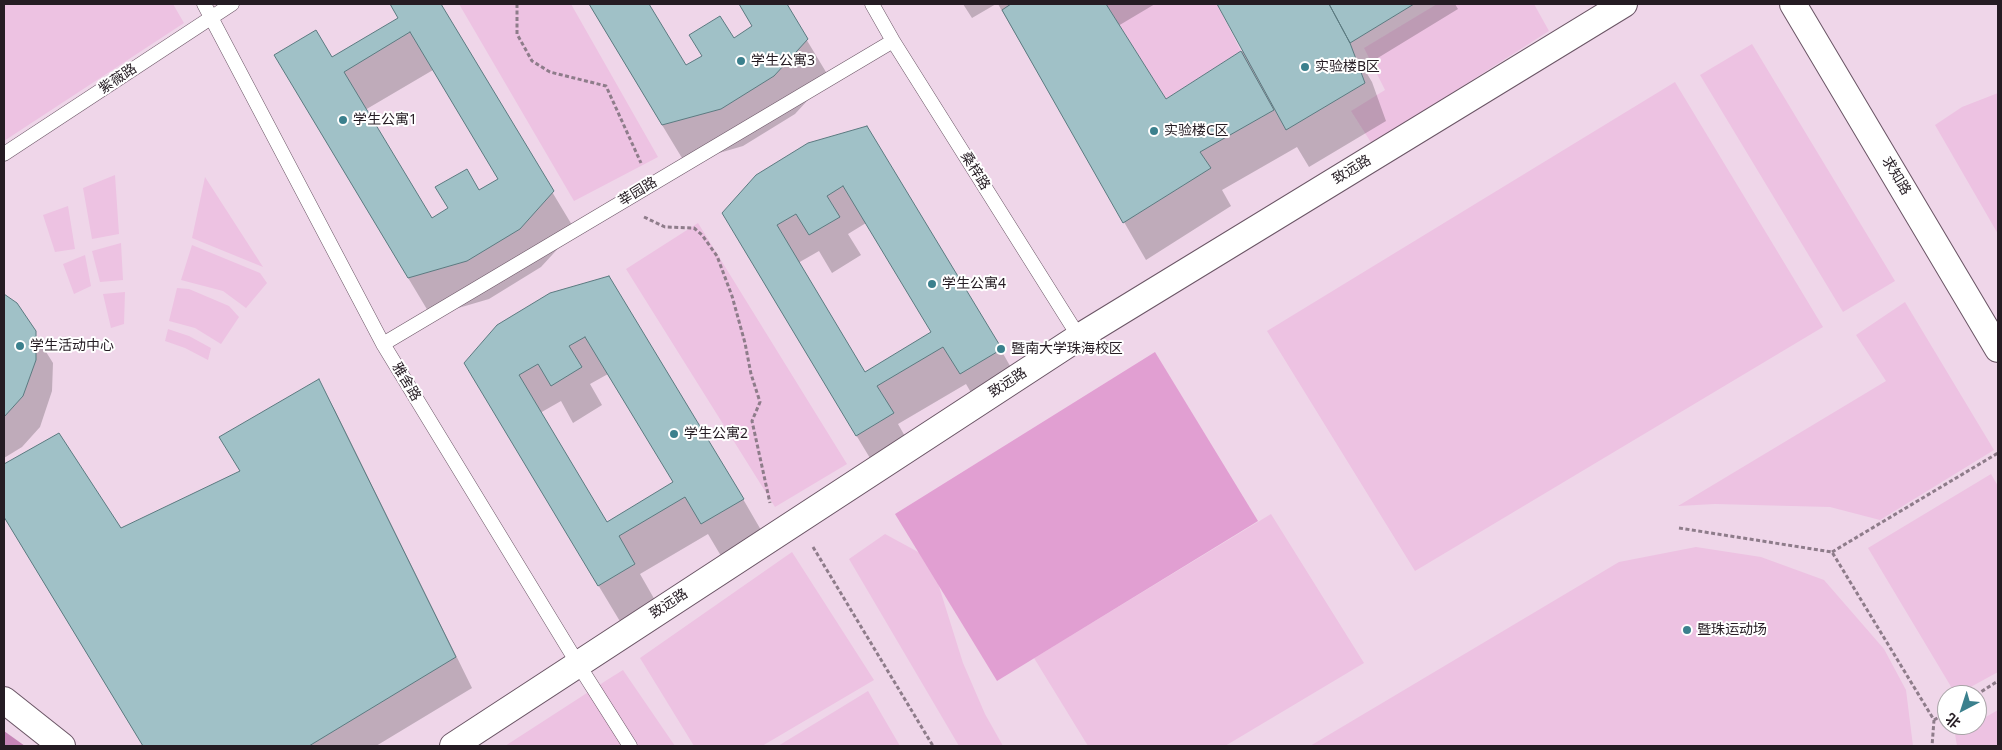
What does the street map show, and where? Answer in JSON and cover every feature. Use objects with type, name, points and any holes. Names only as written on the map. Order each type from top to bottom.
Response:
[{"type":"street","name":"致远路","points":[[452,746],[1079,337],[1624,4]]},
{"type":"street","name":"求知路","points":[[1793,4],[1998,349]]},
{"type":"street","points":[[4,700],[62,746]]},
{"type":"lane","name":"雅舍路","points":[[204,4],[383,344],[630,746]]},
{"type":"lane","name":"紫薇路","points":[[4,154],[211,16],[232,4]]},
{"type":"lane","name":"桑梓路","points":[[872,4],[893,41],[1079,337]]},
{"type":"lane","name":"莘园路","points":[[383,344],[893,41]]},
{"type":"path","points":[[517,4],[517,34],[532,61],[550,72],[606,86],[641,164],[630,196],[639,215],[665,227],[694,228],[702,235],[717,256],[734,303],[751,374],[760,402],[752,421],[767,494],[933,746]]},
{"type":"path","points":[[1679,528],[1832,552],[1998,452]]},
{"type":"path","points":[[1832,552],[1934,720],[1932,746]]},
{"type":"path","points":[[1987,688],[1998,681]]},
{"type":"shaded area","points":[[4,4],[173,4],[184,23],[4,141]]},
{"type":"shaded area","points":[[459,4],[571,4],[658,157],[574,201]]},
{"type":"shaded area","points":[[1106,4],[1217,4],[1241,51],[1166,99]]},
{"type":"shaded area","points":[[1437,4],[1534,4],[1549,31],[1372,144],[1351,111],[1385,90],[1364,48]]},
{"type":"shaded area","points":[[1752,44],[1895,281],[1843,312],[1700,75]]},
{"type":"shaded area","points":[[1675,82],[1823,327],[1415,571],[1267,331]]},
{"type":"shaded area","points":[[1998,93],[1998,234],[1935,125],[1962,107]]},
{"type":"shaded area","points":[[115,175],[119,234],[92,239],[83,188]]},
{"type":"shaded area","points":[[205,177],[263,267],[192,238]]},
{"type":"shaded area","points":[[68,206],[75,249],[55,252],[43,215]]},
{"type":"shaded area","points":[[698,223],[847,464],[775,507],[626,269]]},
{"type":"shaded area","points":[[121,243],[123,280],[100,282],[92,251]]},
{"type":"shaded area","points":[[192,245],[260,273],[267,283],[246,308],[223,291],[181,280]]},
{"type":"shaded area","points":[[85,255],[91,286],[74,294],[63,264]]},
{"type":"shaded area","points":[[177,288],[189,289],[229,306],[239,317],[221,344],[195,328],[169,321]]},
{"type":"shaded area","points":[[125,292],[124,324],[111,328],[103,294]]},
{"type":"shaded area","points":[[1905,302],[1994,450],[1880,520],[1830,507],[1715,504],[1678,506],[1886,381],[1856,335]]},
{"type":"shaded area","points":[[168,329],[189,336],[211,348],[208,360],[185,348],[165,341]]},
{"type":"shaded area","points":[[1155,352],[1258,521],[997,681],[895,514]]},
{"type":"shaded area","points":[[1991,474],[1998,486],[1998,672],[1974,685],[1950,685],[1868,548]]},
{"type":"shaded area","points":[[1271,514],[1364,663],[1225,746],[1088,746],[1034,658]]},
{"type":"shaded area","points":[[885,534],[920,553],[937,580],[963,663],[985,714],[1003,746],[959,746],[849,559]]},
{"type":"shaded area","name":"暨珠运动场","points":[[1696,547],[1761,557],[1824,580],[1884,649],[1906,690],[1913,746],[1310,746],[1619,562]]},
{"type":"shaded area","points":[[792,552],[874,680],[762,746],[694,746],[640,658]]},
{"type":"shaded area","points":[[623,670],[675,746],[505,746],[607,680]]},
{"type":"shaded area","points":[[868,691],[900,746],[778,746]]},
{"type":"shaded area","points":[[1998,710],[1998,746],[1957,746],[1955,735],[1987,735],[1987,716]]},
{"type":"shaded area","points":[[4,731],[25,746],[4,746]]},
{"type":"building","name":"学生公寓1","points":[[390,4],[441,4],[554,191],[520,229],[467,261],[408,278],[274,55],[316,30],[332,57],[398,18]],"holes":[[[410,32],[498,179],[479,190],[467,169],[435,187],[448,208],[432,218],[344,72]]]},
{"type":"building","name":"学生公寓3","points":[[589,4],[649,4],[686,65],[702,56],[689,35],[720,16],[734,38],[752,26],[739,4],[787,4],[808,39],[774,76],[721,109],[662,125]]},
{"type":"building","name":"实验楼C区","points":[[1011,4],[1106,4],[1166,99],[1241,51],[1274,110],[1200,152],[1211,168],[1123,223],[1002,10]]},
{"type":"building","name":"实验楼B区","points":[[1217,4],[1329,4],[1350,43],[1365,83],[1286,130]]},
{"type":"building","points":[[1329,4],[1414,4],[1350,43]]},
{"type":"building","name":"学生公寓4","points":[[867,126],[1002,349],[960,374],[943,347],[877,386],[894,413],[856,436],[722,213],[756,175],[808,143]],"holes":[[[843,186],[931,332],[865,372],[777,225],[796,214],[809,235],[840,217],[827,196]]]},
{"type":"building","name":"学生公寓2","points":[[609,276],[744,499],[701,524],[685,497],[619,536],[635,564],[598,586],[464,363],[497,325],[550,293]],"holes":[[[585,337],[673,482],[607,522],[519,375],[538,364],[551,386],[582,367],[569,346]]]},
{"type":"building","name":"学生活动中心","points":[[4,294],[17,303],[36,331],[36,360],[23,396],[4,417]]},
{"type":"building","points":[[319,379],[456,657],[309,746],[143,746],[4,517],[4,464],[59,433],[121,528],[240,471],[219,437]]},
{"type":"place","name":"学生公寓3","points":[[741,61]]},
{"type":"place","name":"实验楼B区","points":[[1305,67]]},
{"type":"place","name":"学生公寓1","points":[[343,120]]},
{"type":"place","name":"实验楼C区","points":[[1154,131]]},
{"type":"place","name":"学生公寓4","points":[[932,284]]},
{"type":"place","name":"学生活动中心","points":[[20,346]]},
{"type":"place","name":"暨南大学珠海校区","points":[[1001,349]]},
{"type":"place","name":"学生公寓2","points":[[674,434]]},
{"type":"place","name":"暨珠运动场","points":[[1687,630]]}]
